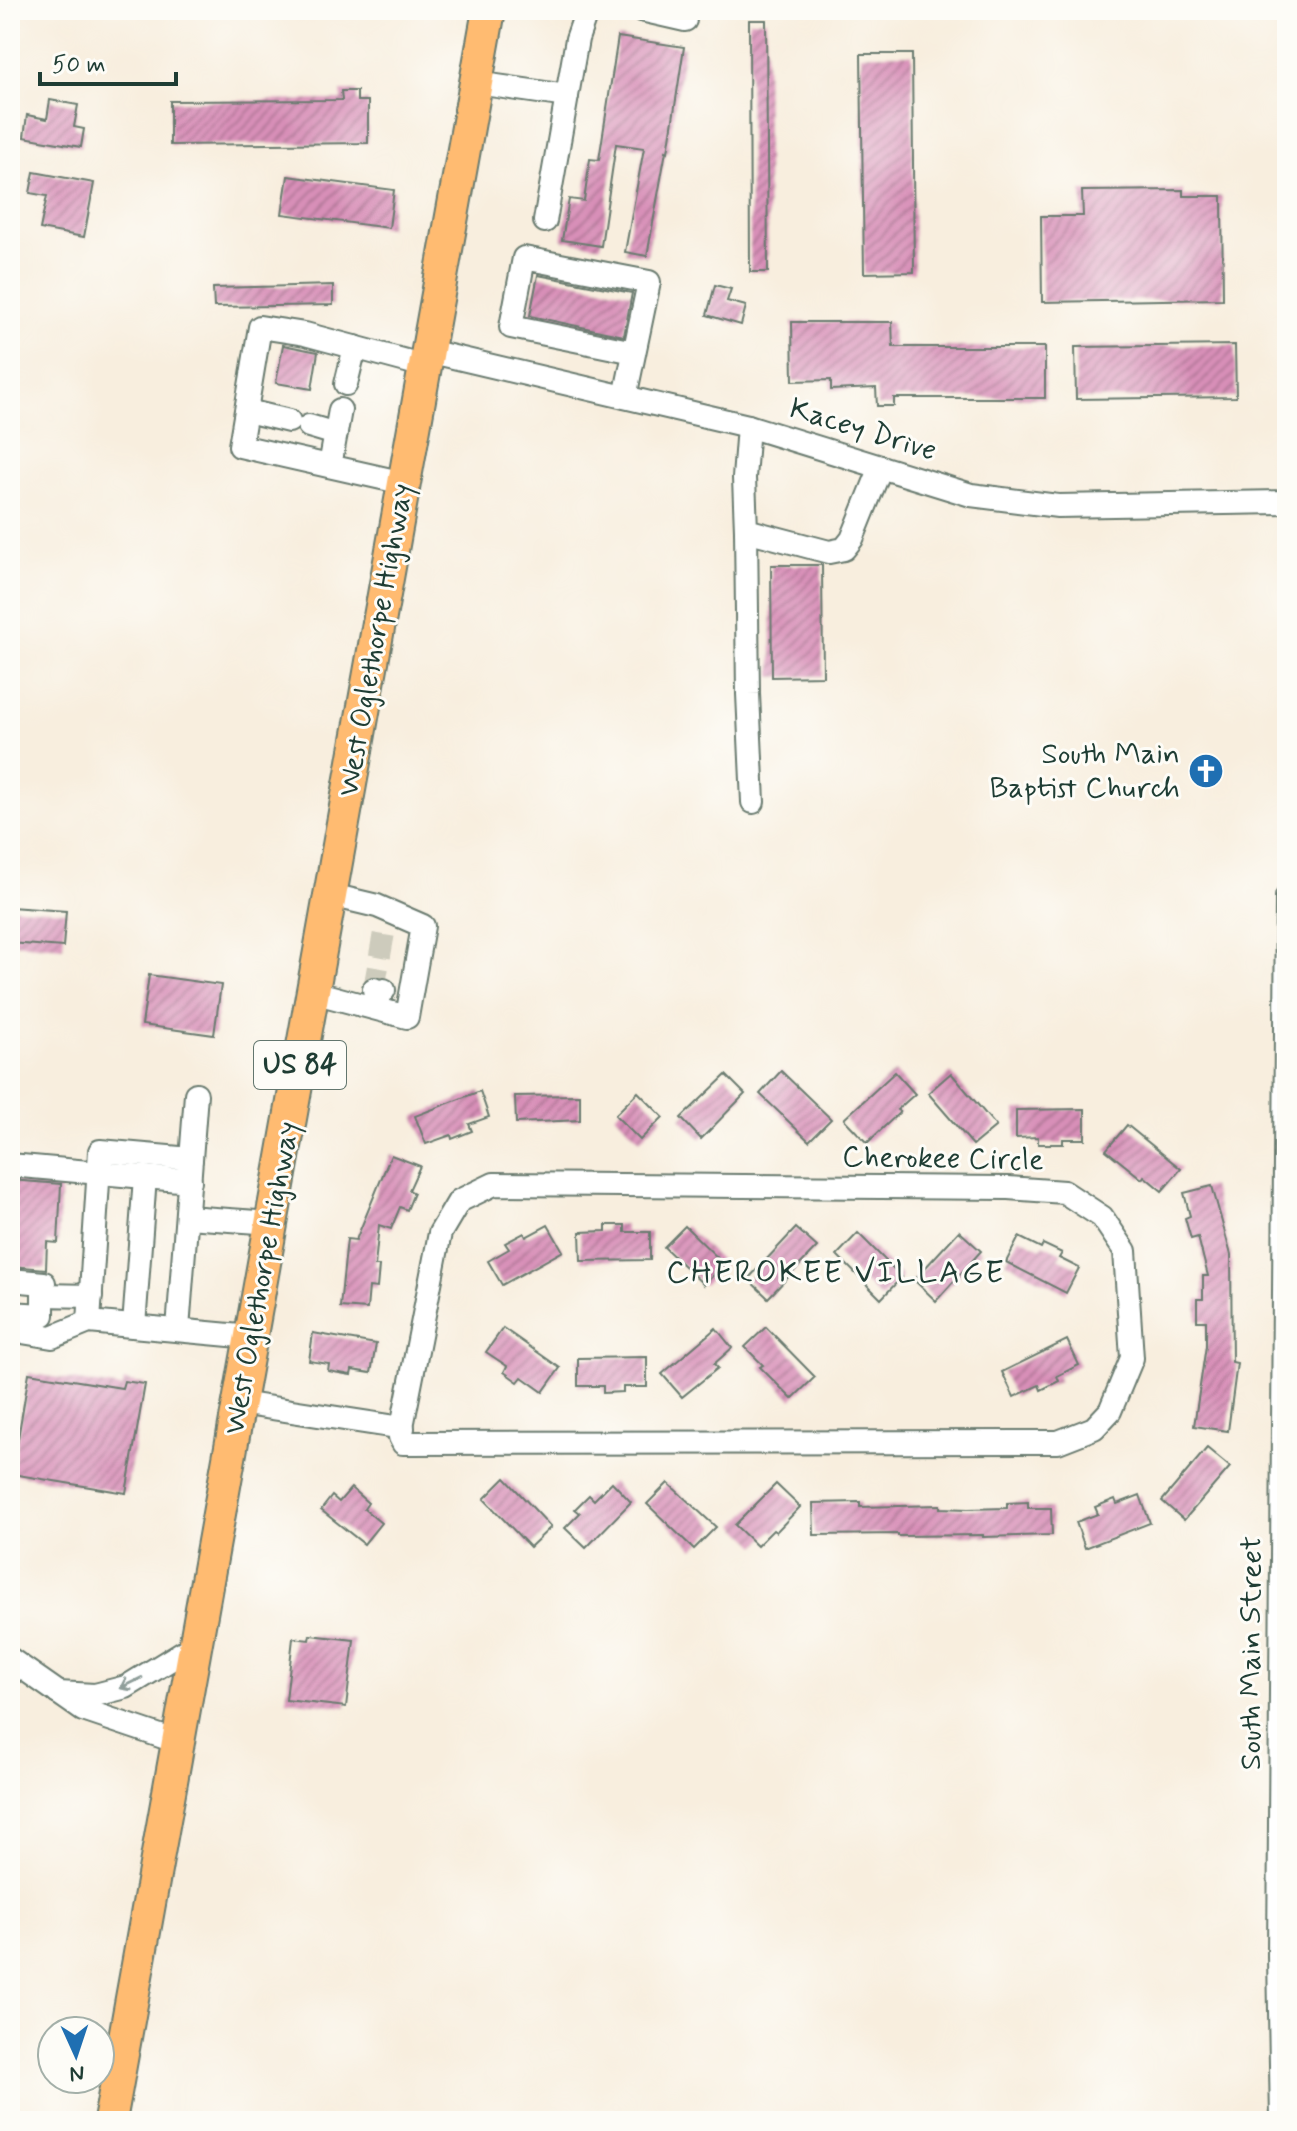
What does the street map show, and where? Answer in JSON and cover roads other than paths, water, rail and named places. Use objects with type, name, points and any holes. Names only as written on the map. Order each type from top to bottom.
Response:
[{"type":"highway","name":"West Oglethorpe Highway","points":[[110,2121],[489,10]]},
{"type":"street","points":[[545,221],[577,39],[587,10]]},
{"type":"street","points":[[641,10],[685,20]]},
{"type":"street","points":[[476,83],[567,96]]},
{"type":"street","points":[[625,397],[649,282],[524,258],[511,327],[634,352]]},
{"type":"street","name":"Kacey Drive","points":[[247,411],[260,327],[625,397],[748,426],[971,495],[1058,506],[1287,502]]},
{"type":"street","points":[[346,384],[355,347]]},
{"type":"street","points":[[330,466],[340,410]]},
{"type":"street","points":[[336,434],[247,411],[240,446],[404,483]]},
{"type":"street","points":[[748,426],[744,478],[753,802]]},
{"type":"street","points":[[746,530],[829,552],[844,549],[852,539],[881,467]]},
{"type":"street","points":[[313,992],[377,997],[407,1017],[423,926],[391,922],[377,906],[331,895]]},
{"type":"street","name":"South Main Street","points":[[1282,2121],[1287,897]]},
{"type":"street","points":[[178,1329],[196,1094]]},
{"type":"street","points":[[89,1322],[100,1151],[190,1170]]},
{"type":"street","points":[[10,1165],[145,1177],[190,1170]]},
{"type":"street","points":[[134,1326],[145,1177]]},
{"type":"street","name":"Cherokee Circle","points":[[494,1184],[992,1187],[1064,1192],[1102,1217],[1125,1251],[1132,1358],[1110,1411],[1094,1428],[1058,1442],[403,1443],[400,1437],[403,1428],[440,1233],[459,1201],[494,1184]]},
{"type":"street","points":[[187,1217],[271,1223]]},
{"type":"street","points":[[10,1280],[44,1283],[43,1315],[10,1313]]},
{"type":"street","points":[[43,1295],[91,1296]]},
{"type":"street","points":[[10,1330],[52,1337],[89,1322],[251,1337]]},
{"type":"street","name":"Cherokee Circle","points":[[239,1403],[403,1428]]},
{"type":"street","points":[[58,1693],[95,1695],[126,1687],[196,1644]]},
{"type":"street","points":[[10,1659],[83,1710],[178,1742]]},
{"type":"tunnel","points":[[374,989],[385,927]]},
{"type":"place","name":"South Main Baptist Church","points":[[1206,771]]},
{"type":"district","name":"CHEROKEE VILLAGE","points":[[836,1273]]}]
